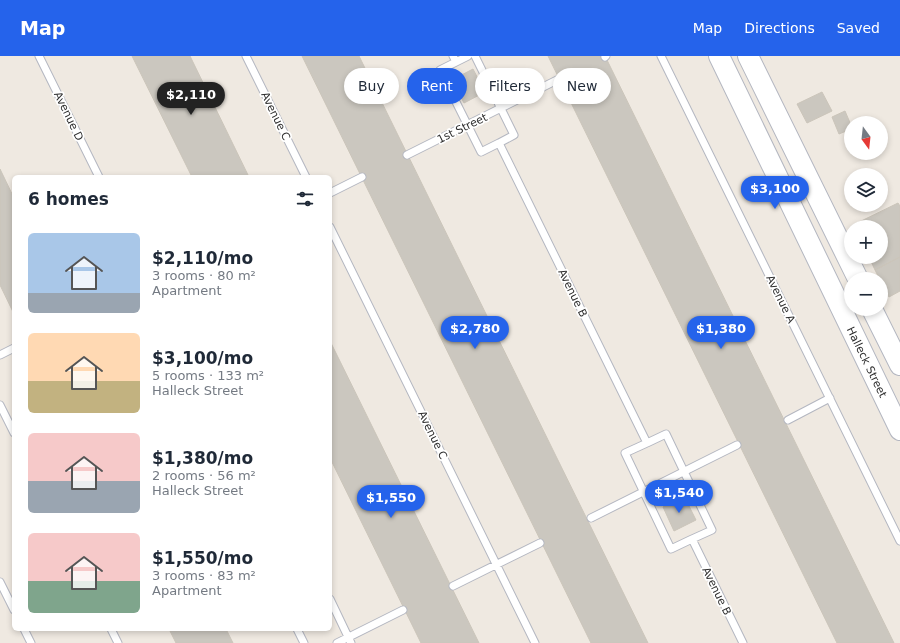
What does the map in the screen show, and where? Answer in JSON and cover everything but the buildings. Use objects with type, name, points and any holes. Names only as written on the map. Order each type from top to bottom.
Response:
[{"type":"main road","name":"Halleck Street","points":[[719,56],[900,430]]},
{"type":"main road","points":[[748,56],[855,272]]},
{"type":"main road","points":[[878,316],[893,335],[900,365]]},
{"type":"main road","points":[[861,350],[893,335]]},
{"type":"lane","name":"Avenue D","points":[[39,56],[97,175]]},
{"type":"lane","name":"Avenue C","points":[[246,56],[305,175]]},
{"type":"lane","points":[[468,56],[454,59],[440,70],[480,152],[514,135],[475,56]]},
{"type":"lane","name":"Avenue A","points":[[661,56],[900,541]]},
{"type":"lane","name":"1st Street","points":[[407,155],[553,82]]},
{"type":"lane","name":"Avenue B","points":[[499,143],[647,443]]},
{"type":"lane","points":[[332,192],[362,177]]},
{"type":"lane","name":"Avenue C","points":[[332,231],[535,643]]},
{"type":"lane","points":[[0,355],[12,349]]},
{"type":"lane","points":[[788,420],[830,398]]},
{"type":"lane","points":[[0,405],[12,429]]},
{"type":"lane","points":[[666,434],[712,530],[671,549],[626,453],[647,443],[666,434]]},
{"type":"lane","points":[[591,518],[737,445]]},
{"type":"lane","name":"Avenue B","points":[[692,539],[743,643]]},
{"type":"lane","points":[[453,586],[540,543]]},
{"type":"lane","points":[[0,582],[12,606]]},
{"type":"lane","points":[[332,603],[350,640]]},
{"type":"lane","points":[[337,643],[350,640],[403,610]]},
{"type":"lane","points":[[25,631],[31,643]]},
{"type":"lane","points":[[112,631],[118,643]]},
{"type":"lane","points":[[298,631],[304,643]]}]
